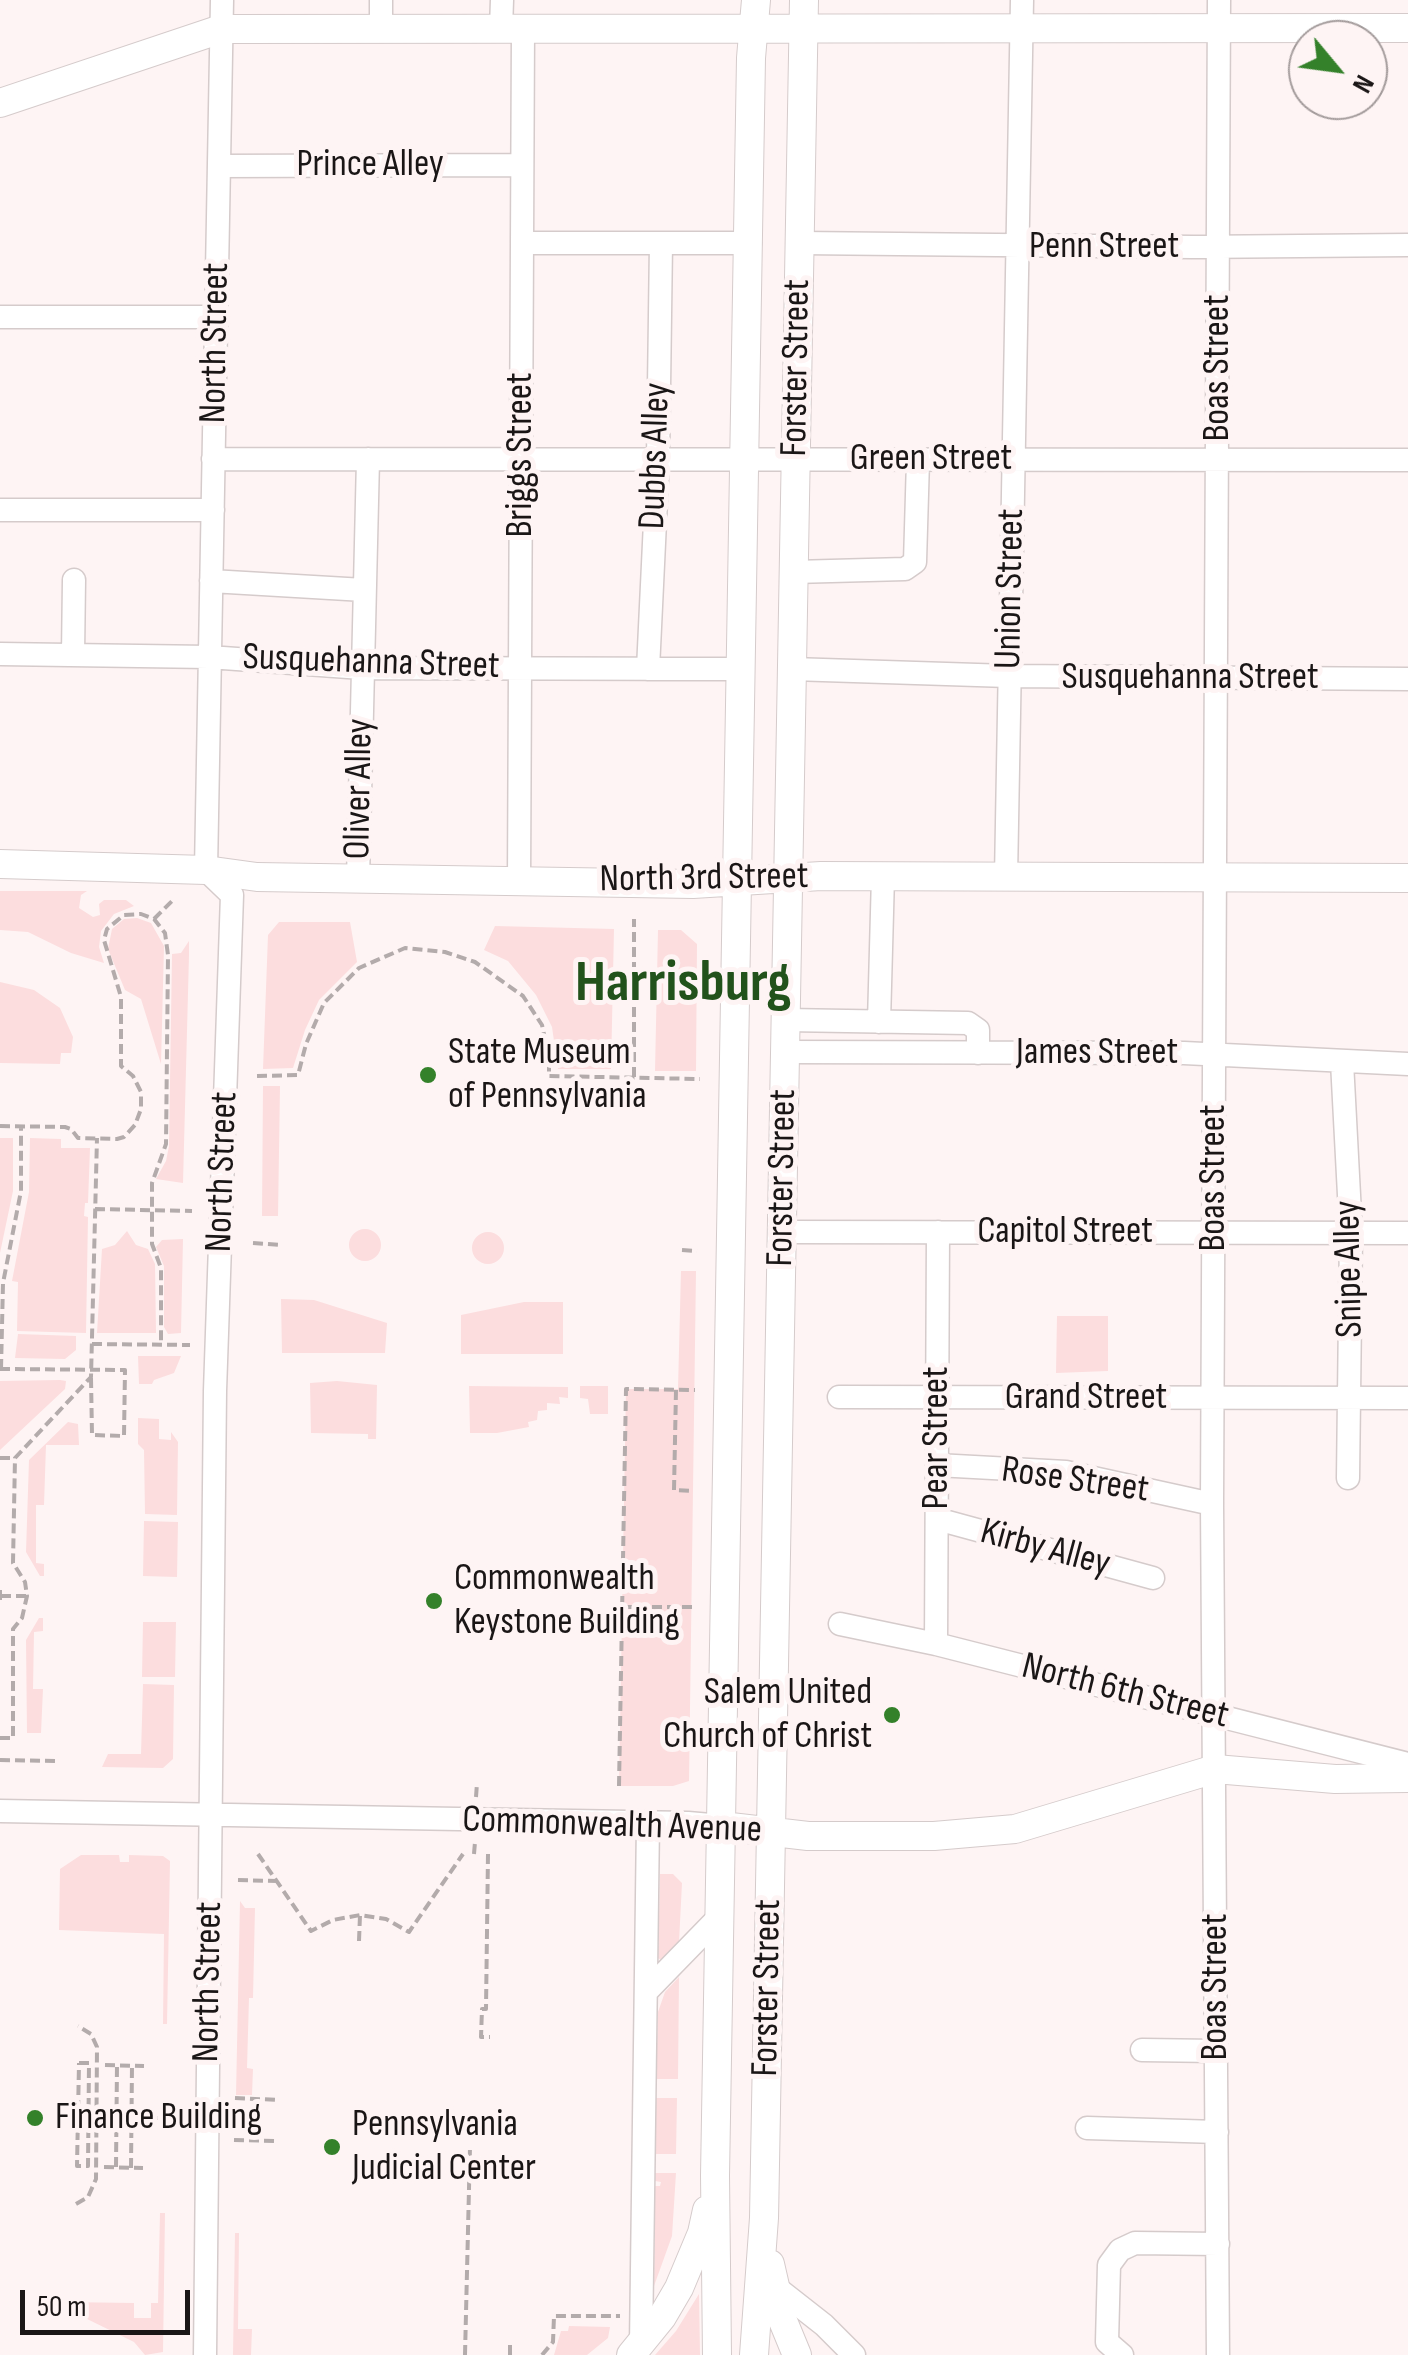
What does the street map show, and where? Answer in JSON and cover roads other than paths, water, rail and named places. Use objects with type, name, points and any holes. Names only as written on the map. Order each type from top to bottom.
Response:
[{"type":"main road","name":"Forster Street","points":[[717,2355],[720,1916],[756,0]]},
{"type":"main road","name":"Forster Street","points":[[754,2355],[764,2218],[804,0]]},
{"type":"main road","points":[[0,103],[221,29],[1408,28]]},
{"type":"main road","name":"North 3rd Street","points":[[0,864],[206,870],[256,877],[693,884],[883,876],[1408,878]]},
{"type":"main road","name":"Commonwealth Avenue","points":[[722,1826],[808,1836],[934,1836],[1014,1829],[1215,1769]]},
{"type":"main road","name":"North 6th Street","points":[[1215,1769],[1334,1779],[1408,1778]]},
{"type":"main road","points":[[636,2350],[662,2317],[691,2262],[716,2174]]},
{"type":"main road","points":[[764,2218],[773,2285],[797,2355]]},
{"type":"street","name":"North Street","points":[[205,2355],[216,1367],[232,895],[206,870],[222,0]]},
{"type":"street","points":[[381,0],[381,29]]},
{"type":"street","name":"Briggs Street","points":[[502,0],[512,29],[522,165],[518,881]]},
{"type":"street","name":"Union Street","points":[[1006,877],[1022,0]]},
{"type":"street","name":"Boas Street","points":[[1218,2355],[1212,1504],[1219,0]]},
{"type":"street","name":"Prince Alley","points":[[219,166],[522,165]]},
{"type":"street","points":[[522,242],[750,243]]},
{"type":"street","name":"Dubbs Alley","points":[[648,669],[658,459],[661,243]]},
{"type":"street","name":"Penn Street","points":[[800,243],[1219,247],[1408,244]]},
{"type":"street","points":[[0,317],[216,317]]},
{"type":"street","name":"Green Street","points":[[214,459],[1408,460]]},
{"type":"street","name":"Oliver Alley","points":[[358,879],[368,459]]},
{"type":"street","points":[[794,572],[905,569],[915,562],[918,460]]},
{"type":"street","points":[[0,510],[212,510]]},
{"type":"street","points":[[73,655],[74,580]]},
{"type":"street","points":[[211,581],[364,590]]},
{"type":"street","name":"Susquehanna Street","points":[[0,654],[208,656],[362,668],[742,669]]},
{"type":"street","name":"Susquehanna Street","points":[[792,669],[1008,676],[1408,679]]},
{"type":"street","points":[[879,1022],[883,876]]},
{"type":"street","points":[[786,1020],[968,1023],[978,1030],[978,1053]]},
{"type":"street","name":"James Street","points":[[785,1052],[1214,1054],[1408,1064]]},
{"type":"street","name":"Snipe Alley","points":[[1342,1062],[1351,1234],[1348,1478]]},
{"type":"street","name":"Capitol Street","points":[[782,1232],[1408,1233]]},
{"type":"street","name":"Pear Street","points":[[936,1644],[938,1232]]},
{"type":"street","name":"Grand Street","points":[[839,1396],[1408,1398]]},
{"type":"street","name":"Rose Street","points":[[937,1465],[1066,1472],[1212,1504]]},
{"type":"street","name":"Kirby Alley","points":[[936,1519],[1153,1578]]},
{"type":"street","name":"North 6th Street","points":[[840,1624],[936,1644],[1408,1764]]},
{"type":"street","name":"Commonwealth Avenue","points":[[0,1811],[722,1826]]},
{"type":"street","points":[[636,2350],[648,1822]]},
{"type":"street","points":[[646,1992],[720,1916]]},
{"type":"street","points":[[1142,2050],[1216,2050]]},
{"type":"street","points":[[1087,2128],[1217,2132]]},
{"type":"street","points":[[1122,2355],[1107,2342],[1109,2265],[1120,2250],[1135,2242],[1218,2244]]},
{"type":"street","points":[[773,2285],[854,2355]]},
{"type":"place","name":"State Museum of Pennsylvania","points":[[428,1075]]},
{"type":"place","name":"Commonwealth Keystone Building","points":[[434,1601]]},
{"type":"place","name":"Salem United Church of Christ","points":[[892,1715]]},
{"type":"place","name":"Finance Building","points":[[35,2118]]},
{"type":"place","name":"Pennsylvania Judicial Center","points":[[332,2147]]},
{"type":"district","name":"Harrisburg","points":[[683,985]]}]
